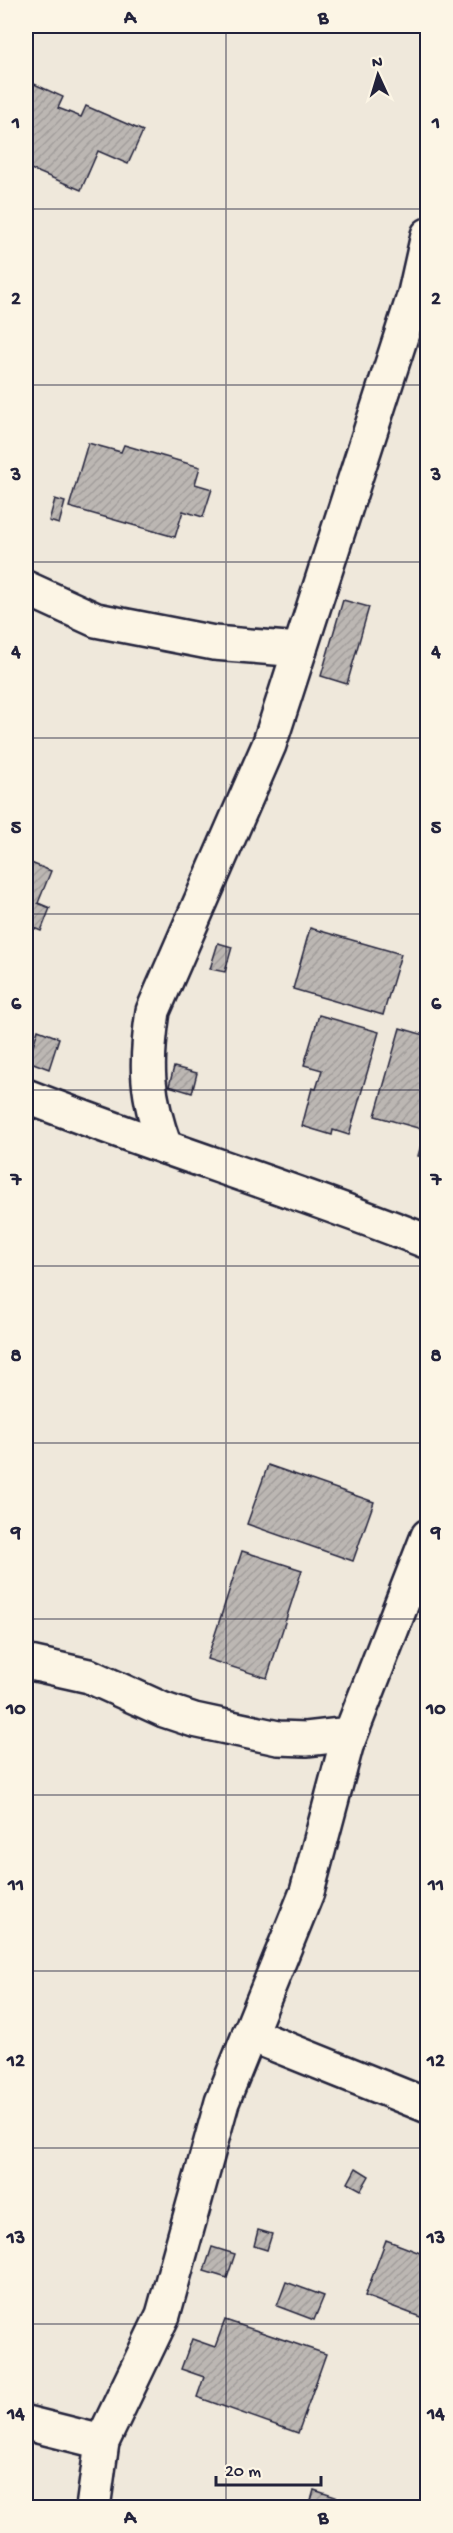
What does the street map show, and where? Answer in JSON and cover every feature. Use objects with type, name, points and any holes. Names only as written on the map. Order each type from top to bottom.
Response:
[{"type":"street","points":[[165,1147],[148,1090],[147,1054],[153,1011],[269,745],[415,293],[428,236]]},
{"type":"street","points":[[26,588],[96,621],[214,643],[300,651]]},
{"type":"street","points":[[26,1096],[97,1124],[346,1209],[428,1242]]},
{"type":"street","points":[[93,2508],[102,2442],[163,2315],[222,2102],[307,1892],[350,1734],[428,1536]]},
{"type":"street","points":[[26,1662],[89,1676],[165,1710],[278,1738],[306,1739],[350,1734]]},
{"type":"street","points":[[249,2034],[428,2106]]},
{"type":"street","points":[[26,2423],[102,2442]]},
{"type":"building","points":[[32,83],[63,97],[58,108],[81,117],[86,106],[143,131],[128,164],[98,151],[81,190],[26,167],[26,97]]},
{"type":"building","points":[[88,443],[121,452],[124,445],[200,467],[195,484],[212,489],[203,517],[183,511],[175,537],[69,507]]},
{"type":"building","points":[[55,499],[65,502],[59,524],[49,521]]},
{"type":"building","points":[[343,600],[369,607],[347,684],[321,676]]},
{"type":"building","points":[[26,861],[51,871],[38,903],[50,908],[41,931],[29,926],[26,934]]},
{"type":"building","points":[[310,928],[401,954],[383,1015],[293,989]]},
{"type":"building","points":[[218,943],[232,947],[225,972],[210,969]]},
{"type":"building","points":[[319,1015],[379,1032],[349,1135],[333,1130],[332,1135],[302,1126],[312,1088],[316,1089],[322,1070],[304,1065]]},
{"type":"building","points":[[400,1028],[428,1036],[428,1158],[418,1156],[425,1130],[375,1116]]},
{"type":"building","points":[[38,1030],[59,1038],[49,1069],[28,1061]]},
{"type":"building","points":[[174,1067],[197,1073],[192,1093],[169,1086]]},
{"type":"building","points":[[268,1465],[374,1502],[353,1561],[247,1524]]},
{"type":"building","points":[[242,1551],[302,1570],[267,1678],[207,1659]]},
{"type":"building","points":[[356,2168],[369,2176],[361,2190],[348,2183]]},
{"type":"building","points":[[258,2230],[272,2234],[267,2250],[254,2246]]},
{"type":"building","points":[[386,2240],[428,2256],[428,2307],[423,2318],[365,2296]]},
{"type":"building","points":[[212,2247],[235,2254],[227,2278],[204,2271]]},
{"type":"building","points":[[286,2282],[324,2296],[314,2320],[277,2306]]},
{"type":"building","points":[[225,2320],[326,2354],[298,2433],[197,2397],[204,2377],[181,2369],[192,2339],[215,2347]]},
{"type":"building","points":[[314,2490],[369,2508],[309,2508]]}]
